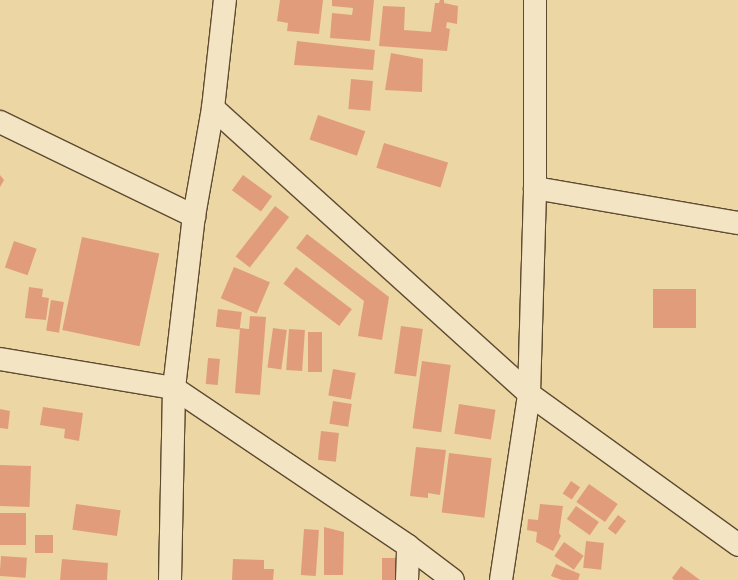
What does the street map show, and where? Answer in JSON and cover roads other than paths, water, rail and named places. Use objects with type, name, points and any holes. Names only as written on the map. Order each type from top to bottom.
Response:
[{"type":"street","points":[[170,580],[174,388],[194,216],[213,108],[226,0]]},
{"type":"street","points":[[501,580],[529,394],[535,188],[535,0]]},
{"type":"street","points":[[213,108],[529,394],[738,545]]},
{"type":"street","points":[[0,122],[194,216]]},
{"type":"street","points":[[535,188],[738,224]]},
{"type":"street","points":[[0,359],[174,388],[408,546],[453,580]]},
{"type":"street","points":[[407,580],[408,546]]}]
